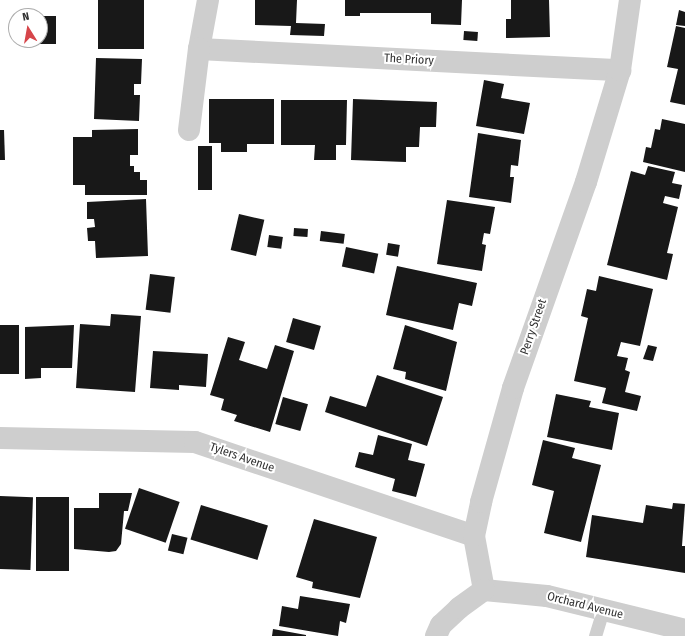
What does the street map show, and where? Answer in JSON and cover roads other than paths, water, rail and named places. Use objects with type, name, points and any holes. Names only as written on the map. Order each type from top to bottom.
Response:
[{"type":"street","points":[[189,130],[199,49],[208,0]]},
{"type":"street","name":"Perry Street","points":[[484,590],[474,536],[513,388],[586,182],[620,70],[630,0]]},
{"type":"street","name":"The Priory","points":[[199,49],[620,70]]},
{"type":"street","name":"Tylers Avenue","points":[[0,438],[195,442],[474,536]]},
{"type":"street","points":[[436,636],[441,625],[459,608],[484,590]]},
{"type":"street","name":"Orchard Avenue","points":[[484,590],[547,596],[685,630]]},
{"type":"lane","points":[[595,636],[603,610]]}]
